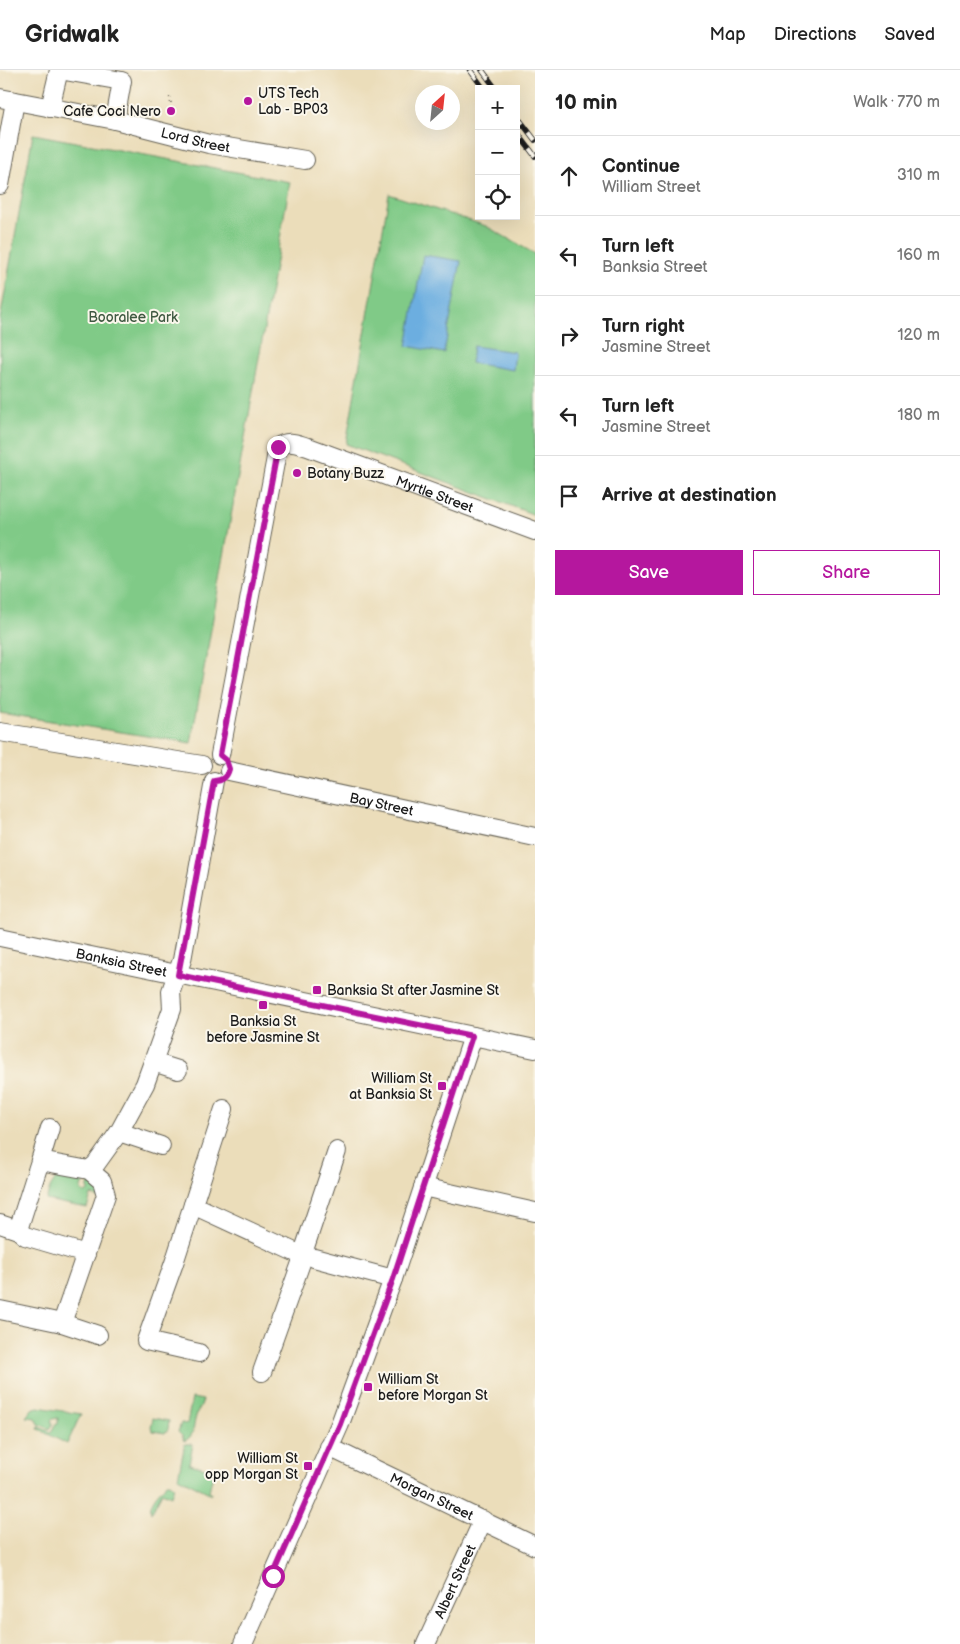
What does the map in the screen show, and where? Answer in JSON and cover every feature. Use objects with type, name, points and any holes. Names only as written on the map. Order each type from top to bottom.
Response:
[{"type":"street","points":[[50,108],[58,70],[122,81],[115,120]]},
{"type":"street","name":"Lord Street","points":[[7,99],[115,120],[209,144],[305,160]]},
{"type":"street","points":[[0,185],[7,99]]},
{"type":"street","name":"Myrtle Street","points":[[220,755],[278,447],[282,444],[288,442],[308,447],[535,531]]},
{"type":"street","points":[[0,732],[202,766]]},
{"type":"street","points":[[210,755],[220,755],[227,761],[229,771],[223,779],[214,781],[205,776],[202,766],[210,755]]},
{"type":"street","name":"Bay Street","points":[[229,771],[535,837]]},
{"type":"street","points":[[89,1170],[96,1164],[119,1132],[146,1084],[172,1009],[171,991],[178,975],[214,781]]},
{"type":"street","name":"Banksia Street","points":[[0,937],[535,1049]]},
{"type":"street","points":[[243,1644],[340,1424],[393,1279],[472,1036]]},
{"type":"street","points":[[153,1062],[178,1070]]},
{"type":"street","points":[[199,1353],[146,1341],[224,1109]]},
{"type":"street","points":[[18,1230],[50,1128]]},
{"type":"street","points":[[119,1132],[161,1146]]},
{"type":"street","points":[[262,1372],[305,1256],[337,1151]]},
{"type":"street","points":[[40,1161],[89,1170],[102,1181],[106,1195],[62,1322]]},
{"type":"street","points":[[423,1187],[535,1212]]},
{"type":"street","points":[[193,1205],[305,1256],[393,1279]]},
{"type":"street","points":[[0,1224],[18,1230],[25,1236],[86,1254]]},
{"type":"street","points":[[0,1310],[62,1322],[98,1335]]},
{"type":"street","name":"Morgan Street","points":[[329,1447],[535,1546]]},
{"type":"street","name":"Albert Street","points":[[426,1644],[483,1520]]},
{"type":"path","points":[[170,97],[171,104]]},
{"type":"green space","name":"Booralee Park","points":[[33,134],[290,182],[191,743],[0,713],[0,320]]},
{"type":"green space","points":[[389,194],[486,226],[535,254],[535,515],[346,444]]},
{"type":"green space","points":[[52,1172],[71,1179],[85,1180],[81,1191],[85,1193],[88,1191],[88,1186],[93,1178],[101,1199],[91,1195],[87,1208],[46,1200],[50,1188],[57,1177]]},
{"type":"green space","points":[[192,1398],[203,1400],[191,1435],[184,1441],[178,1432],[181,1423],[187,1424]]},
{"type":"green space","points":[[38,1407],[81,1414],[67,1444],[38,1429],[39,1427],[51,1432],[55,1425],[58,1424],[58,1418],[51,1421],[53,1424],[50,1429],[39,1424],[36,1418],[26,1417],[32,1409]]},
{"type":"green space","points":[[153,1418],[169,1421],[168,1429],[165,1433],[153,1431],[151,1427]]},
{"type":"green space","points":[[185,1444],[193,1444],[189,1464],[214,1470],[209,1491],[211,1494],[178,1477]]},
{"type":"green space","points":[[167,1483],[174,1486],[171,1496],[162,1492],[151,1513],[153,1500]]},
{"type":"water","points":[[423,255],[461,261],[444,353],[407,346]]},
{"type":"water","points":[[473,346],[515,352],[513,370],[471,363]]},
{"type":"railway","points":[[470,70],[481,85]]},
{"type":"railway","points":[[482,70],[493,85]]},
{"type":"railway","points":[[520,120],[535,140]]},
{"type":"railway","points":[[520,136],[535,156]]},
{"type":"place","name":"UTS Tech Lab - BP03","points":[[248,101]]},
{"type":"place","name":"Cafe Coci Nero","points":[[171,111]]},
{"type":"place","name":"Botany Buzz","points":[[297,473]]},
{"type":"place","name":"Banksia St after Jasmine St","points":[[317,990]]},
{"type":"place","name":"Banksia St before Jasmine St","points":[[263,1005]]},
{"type":"place","name":"William St at Banksia St","points":[[442,1086]]},
{"type":"place","name":"William St before Morgan St","points":[[368,1387]]},
{"type":"place","name":"William St opp Morgan St","points":[[308,1466]]},
{"type":"route","points":[[273,1576],[340,1424],[393,1279],[472,1036],[178,975],[214,781],[220,781],[225,778],[229,769],[228,763],[220,755],[278,447]]}]
